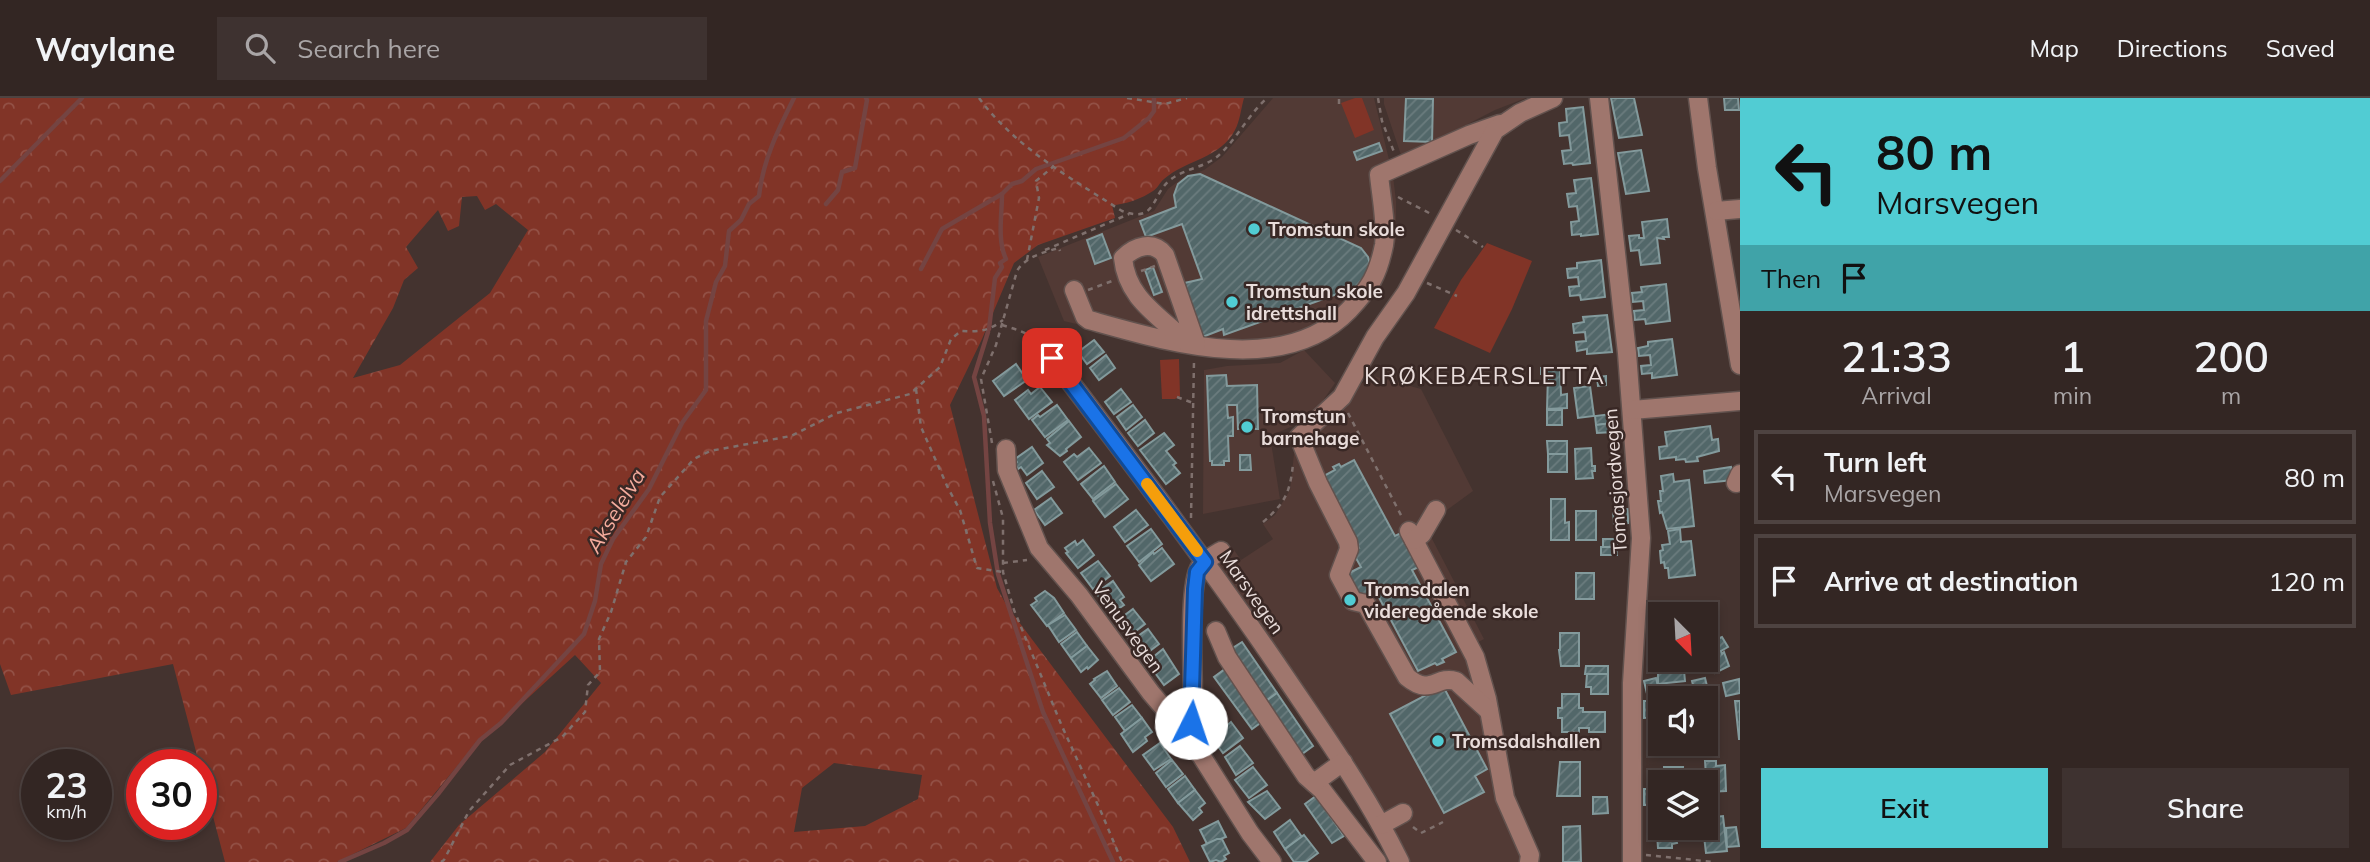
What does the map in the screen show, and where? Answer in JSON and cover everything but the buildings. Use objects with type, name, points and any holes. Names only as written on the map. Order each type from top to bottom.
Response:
[{"type":"street","points":[[1080,290],[1085,317],[1112,321],[1191,343],[1248,351],[1275,348],[1308,339],[1332,324],[1369,288],[1376,276],[1384,242],[1379,175],[1500,124],[1553,98]]},
{"type":"street","name":"Tomasjordvegen","points":[[1599,98],[1632,410],[1641,538],[1632,684],[1632,858]]},
{"type":"street","points":[[1698,98],[1740,365]]},
{"type":"street","points":[[1489,711],[1456,681],[1417,686],[1408,677],[1366,604],[1353,601],[1339,575],[1349,542],[1318,483],[1299,437],[1342,397],[1375,337],[1400,303],[1481,165],[1492,134],[1500,124]]},
{"type":"street","points":[[1458,140],[1481,165]]},
{"type":"street","points":[[1716,211],[1740,209]]},
{"type":"street","points":[[1135,248],[1160,248],[1167,261],[1191,343],[1142,303],[1120,278],[1123,258],[1135,248]]},
{"type":"street","name":"Marsvegen","points":[[1052,358],[1205,562],[1343,762],[1401,862]]},
{"type":"street","points":[[1632,410],[1740,401]]},
{"type":"street","name":"Venusvegen","points":[[999,449],[1033,537],[1043,554],[1073,587],[1152,693],[1186,733],[1257,854],[1272,862]]},
{"type":"street","points":[[1436,510],[1422,534],[1411,536],[1475,657],[1486,691],[1505,798],[1530,855],[1529,862]]},
{"type":"street","points":[[1186,733],[1193,712],[1192,620],[1197,572],[1205,562],[1221,551]]},
{"type":"street","points":[[1216,631],[1227,657],[1306,776],[1322,790],[1377,862]]},
{"type":"street","points":[[1314,783],[1343,762]]},
{"type":"street","points":[[1381,825],[1406,816]]},
{"type":"path","points":[[979,98],[990,114],[1016,140],[1129,214]]},
{"type":"path","points":[[1127,98],[1165,104],[1187,98]]},
{"type":"path","points":[[999,449],[981,379],[1003,323],[1018,266],[1067,239],[1129,214],[1143,214],[1151,209],[1170,180],[1182,172],[1206,165],[1218,156],[1267,98]]},
{"type":"path","points":[[1339,98],[1339,104]]},
{"type":"path","points":[[1378,98],[1382,121],[1398,166]]},
{"type":"path","points":[[1027,260],[1040,198],[1036,181],[1054,166]]},
{"type":"path","points":[[1380,195],[1405,199],[1449,217],[1483,247]]},
{"type":"path","points":[[1041,253],[1059,248],[1060,251]]},
{"type":"path","points":[[1080,290],[1102,285],[1167,261]]},
{"type":"path","points":[[1415,278],[1457,296]]},
{"type":"path","points":[[1102,285],[1103,290]]},
{"type":"path","points":[[1003,323],[1038,339],[1052,358]]},
{"type":"path","points":[[441,862],[469,811],[510,765],[562,737],[585,712],[588,685],[600,672],[599,639],[611,612],[626,562],[646,537],[660,497],[694,459],[710,451],[791,436],[837,414],[909,394],[940,367],[951,339],[961,331],[982,332],[1003,323]]},
{"type":"path","points":[[1191,343],[1191,543]]},
{"type":"path","points":[[916,388],[921,427],[947,488],[960,510],[977,568],[1003,572]]},
{"type":"path","points":[[1177,397],[1193,403]]},
{"type":"path","points":[[1342,397],[1359,436],[1411,536]]},
{"type":"path","points":[[1262,522],[1281,506],[1288,494],[1299,437]]},
{"type":"path","points":[[993,472],[993,485],[1003,518],[1003,572],[1014,610],[1060,724],[1122,862]]},
{"type":"path","points":[[1003,563],[1027,561],[1043,554]]},
{"type":"path","points":[[1406,816],[1413,828],[1421,833],[1443,822]]},
{"type":"path","points":[[1632,858],[1714,862]]},
{"type":"shaded area","name":"Tromstun skole","points":[[1273,98],[1374,98],[1393,176],[1396,241],[1382,276],[1332,332],[1182,350],[1064,321],[1038,257],[1154,211],[1168,189],[1222,157]]},
{"type":"shaded area","points":[[1384,98],[1526,98],[1495,110],[1402,158]]},
{"type":"shaded area","name":"Tromstun barnehage","points":[[1304,350],[1335,383],[1311,418],[1270,436],[1280,499],[1203,514],[1204,370],[1280,363]]},
{"type":"shaded area","name":"Tromsdalen videregående skole","points":[[1373,376],[1421,389],[1473,491],[1436,518],[1428,531],[1484,639],[1471,646],[1500,777],[1537,862],[1407,862],[1211,561],[1234,550],[1241,560],[1273,539],[1263,524],[1275,515],[1290,490],[1296,436],[1341,398]]},
{"type":"green space","points":[[0,98],[1244,98],[1237,126],[1221,147],[1173,173],[1149,194],[1112,205],[1115,218],[1038,245],[1014,263],[950,405],[997,588],[1007,606],[1173,827],[1190,862],[430,862],[459,825],[545,752],[601,683],[575,655],[468,753],[406,828],[337,862],[225,862],[217,832],[217,749],[195,749],[173,664],[11,695],[0,664]],"holes":[[[477,196],[485,210],[496,204],[528,230],[490,293],[400,365],[353,378],[393,308],[404,280],[418,268],[406,247],[438,210],[448,231],[459,226],[462,197]],[[834,763],[922,775],[918,799],[865,826],[794,832],[802,788]]]},
{"type":"green space","points":[[1362,98],[1374,130],[1355,138],[1341,103]]},
{"type":"green space","points":[[1487,243],[1532,261],[1490,353],[1434,328],[1461,280]]},
{"type":"green space","points":[[1179,359],[1180,396],[1175,399],[1162,399],[1160,360]]},
{"type":"waterway","points":[[0,181],[82,98]]},
{"type":"waterway","name":"Akselelva","points":[[340,862],[407,830],[480,740],[501,723],[584,634],[595,601],[601,564],[613,539],[649,489],[682,423],[706,390],[706,321],[716,282],[725,266],[729,231],[741,220],[749,204],[759,196],[768,158],[794,98]]},
{"type":"waterway","points":[[826,204],[838,190],[842,172],[855,168],[866,98]]},
{"type":"waterway","points":[[921,269],[942,229],[1002,194],[1012,184],[1022,181],[1036,169],[1124,138],[1149,118],[1154,111],[1154,98]]},
{"type":"waterway","points":[[989,329],[995,278],[1002,267],[1000,263],[1006,259],[1001,236],[1002,194]]},
{"type":"waterway","points":[[988,332],[974,377],[984,416],[990,523],[998,574],[1043,712],[1113,862]]},
{"type":"slow traffic","points":[[1147,484],[1197,551]]},
{"type":"place","name":"Tromstun skole","points":[[1254,229]]},
{"type":"place","name":"Tromstun skole idrettshall","points":[[1232,302]]},
{"type":"place","name":"Tromstun barnehage","points":[[1247,427]]},
{"type":"place","name":"Tromsdalen videregående skole","points":[[1350,600]]},
{"type":"place","name":"Tromsdalshallen","points":[[1438,741]]},
{"type":"district","name":"KRØKEBÆRSLETTA","points":[[1485,376]]},
{"type":"route","points":[[1052,358],[1205,562],[1197,572],[1192,620],[1191,723]]}]
